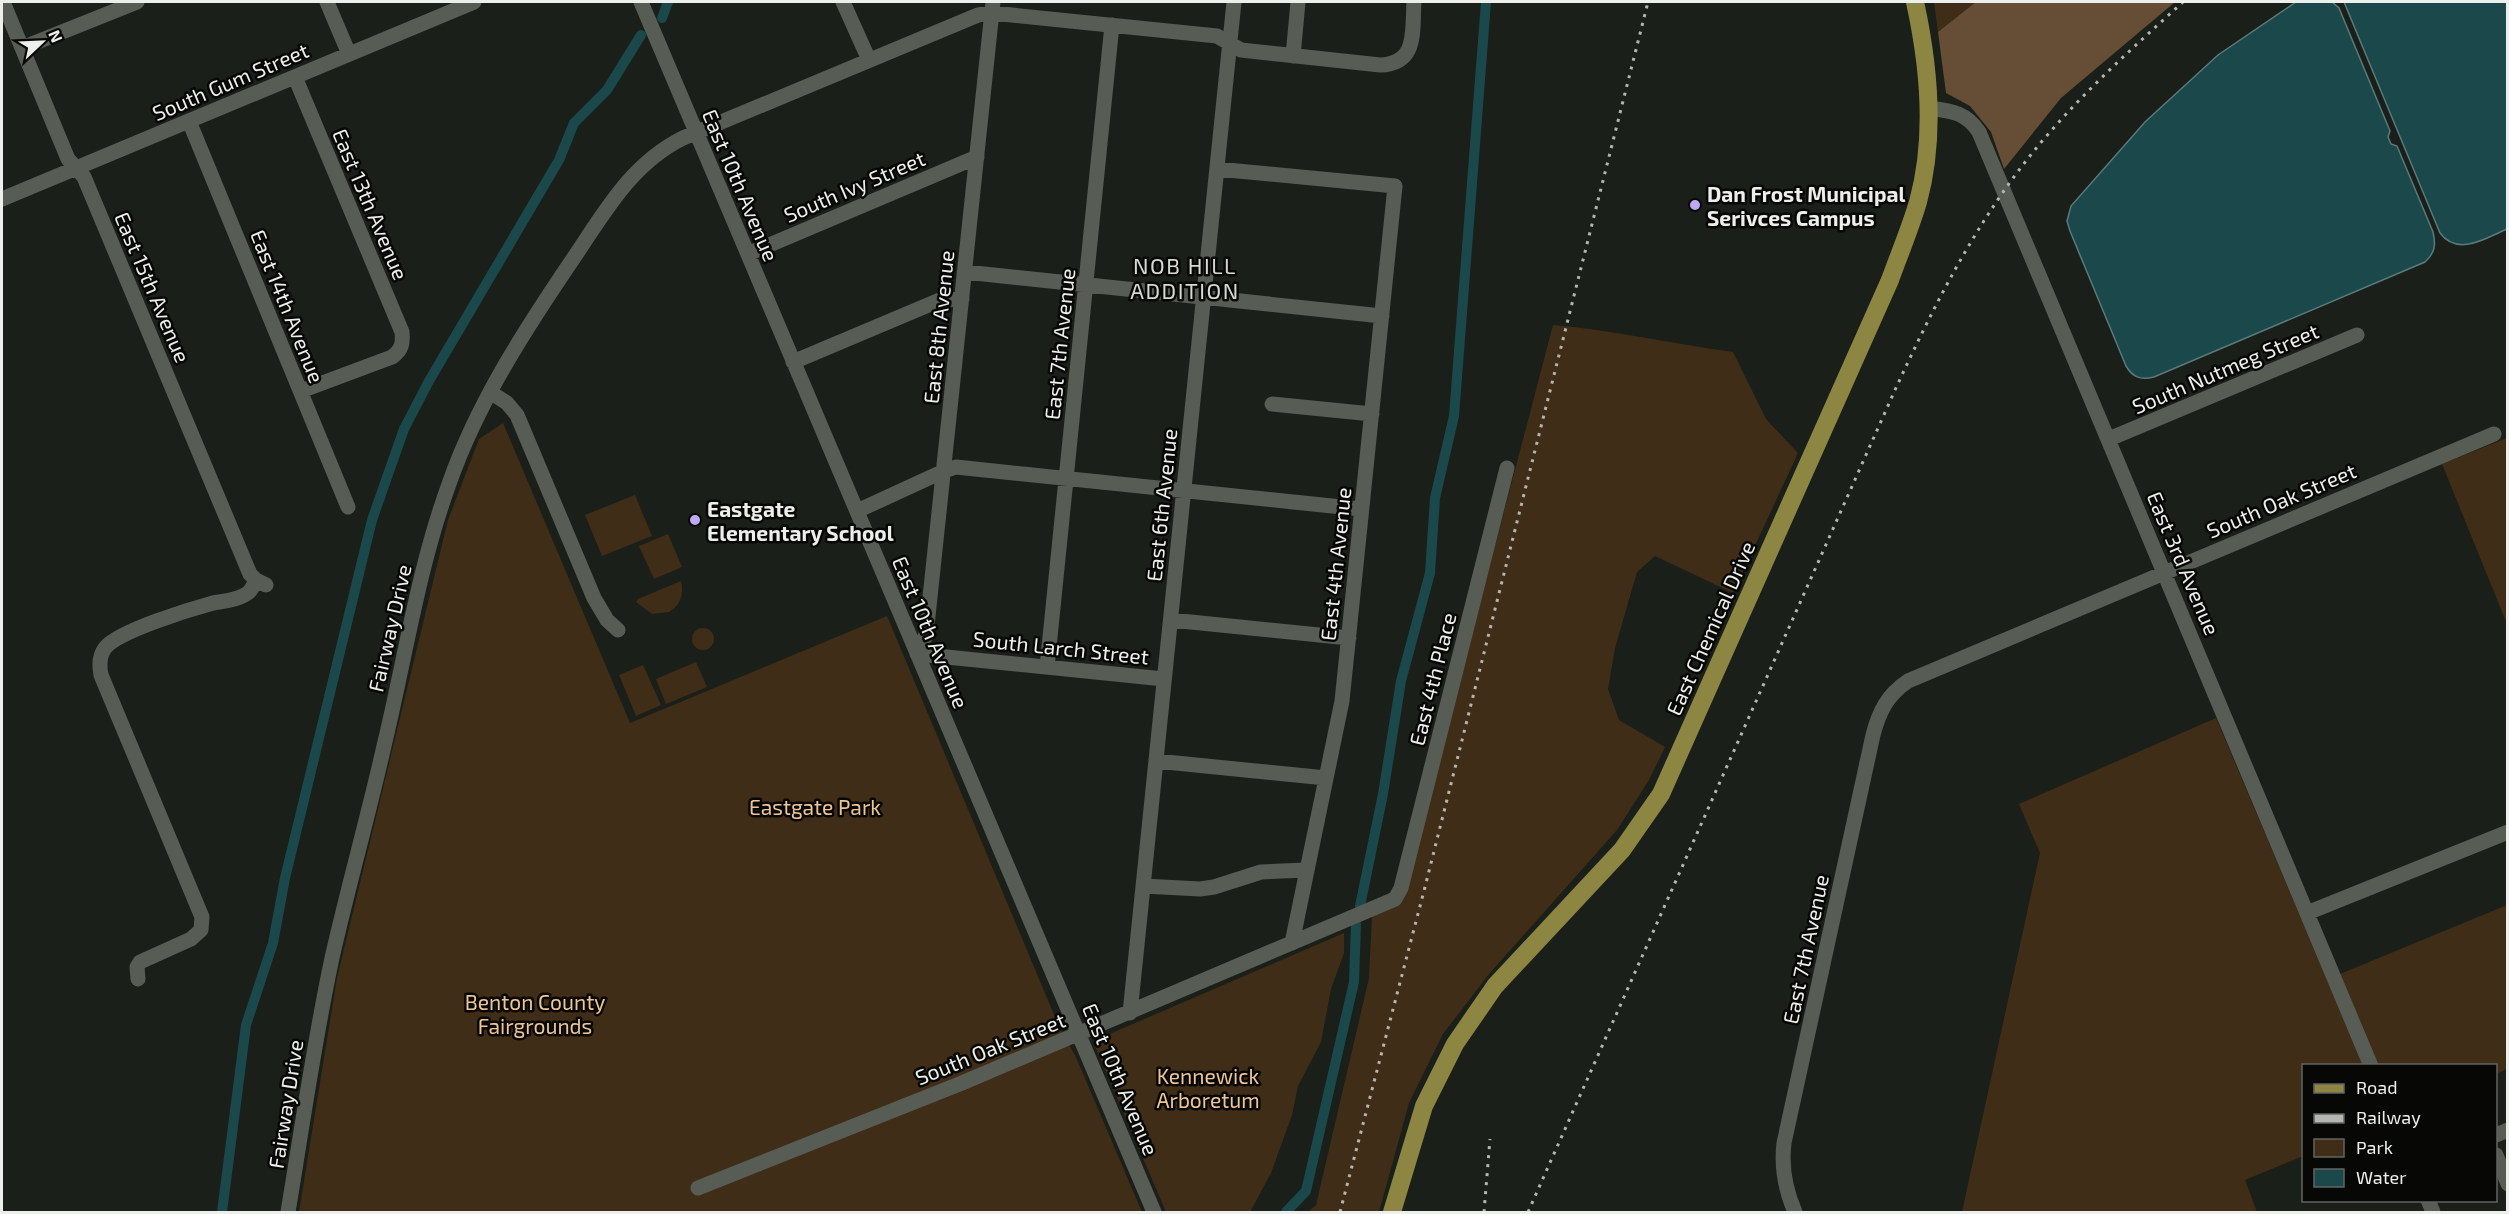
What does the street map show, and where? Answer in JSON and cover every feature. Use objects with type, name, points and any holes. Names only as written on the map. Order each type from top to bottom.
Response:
[{"type":"main road","name":"East Chemical Drive","points":[[1392,1212],[1424,1106],[1455,1044],[1495,986],[1622,850],[1661,794],[1890,280],[1918,201],[1925,160],[1929,108],[1925,48],[1915,2]]},
{"type":"street","name":"East 15th Avenue","points":[[3,2],[68,159],[84,177],[250,574],[261,582],[241,597],[156,622],[110,643],[99,662],[101,675],[202,917],[201,930],[191,939],[140,962],[137,967],[138,979]]},
{"type":"street","points":[[22,48],[137,2]]},
{"type":"street","points":[[327,2],[349,54]]},
{"type":"street","name":"South Gum Street","points":[[2,199],[474,2]]},
{"type":"street","name":"East 10th Avenue","points":[[641,2],[1154,1212]]},
{"type":"street","points":[[843,2],[870,60]]},
{"type":"street","name":"East 6th Avenue","points":[[1130,1013],[1234,2]]},
{"type":"street","points":[[1293,56],[1298,2]]},
{"type":"street","points":[[993,7],[1112,25],[1217,36],[1241,50],[1392,65],[1403,60],[1412,38],[1414,2]]},
{"type":"street","name":"Fairway Drive","points":[[288,1212],[332,959],[385,745],[422,576],[449,482],[490,392],[566,268],[625,183],[658,152],[696,132],[993,7]]},
{"type":"street","name":"East 8th Avenue","points":[[917,654],[927,635],[993,7]]},
{"type":"street","name":"East 7th Avenue","points":[[1047,667],[1112,25]]},
{"type":"street","name":"East 13th Avenue","points":[[295,77],[402,332],[401,348],[392,357],[301,391]]},
{"type":"street","name":"East 3rd Avenue","points":[[1929,108],[1961,114],[1973,123],[1979,132],[2371,1064]]},
{"type":"street","name":"East 14th Avenue","points":[[189,122],[348,507]]},
{"type":"street","name":"South Ivy Street","points":[[747,254],[977,157]]},
{"type":"street","name":"East 4th Avenue","points":[[1217,169],[1395,186],[1341,701],[1292,943]]},
{"type":"street","points":[[965,272],[1382,316]]},
{"type":"street","points":[[793,362],[940,300],[962,299]]},
{"type":"street","name":"South Nutmeg Street","points":[[2109,439],[2357,335]]},
{"type":"street","points":[[490,392],[507,403],[517,415],[594,598],[607,620],[618,630]]},
{"type":"street","points":[[1272,404],[1372,414]]},
{"type":"street","name":"South Oak Street","points":[[1890,696],[1908,681],[2494,434]]},
{"type":"street","points":[[857,511],[956,467],[1361,509]]},
{"type":"street","name":"East 4th Place","points":[[1395,899],[1401,888],[1507,468]]},
{"type":"street","points":[[1171,620],[1349,638]]},
{"type":"street","name":"South Larch Street","points":[[917,654],[1164,679]]},
{"type":"street","name":"East 7th Avenue","points":[[1795,1212],[1784,1181],[1782,1163],[1784,1143],[1873,735],[1882,706],[1890,696]]},
{"type":"street","points":[[1156,761],[1326,778]]},
{"type":"street","points":[[2307,913],[2508,832]]},
{"type":"street","points":[[1143,886],[1214,888],[1261,872],[1307,870]]},
{"type":"street","name":"South Oak Street","points":[[698,1188],[1130,1013],[1395,899]]},
{"type":"street","points":[[2497,1157],[2508,1184]]},
{"type":"green space","points":[[1934,2],[1976,2],[1976,3],[1938,32]]},
{"type":"green space","points":[[1553,325],[1733,352],[1766,419],[1798,453],[1733,593],[1655,556],[1637,572],[1615,648],[1608,689],[1619,720],[1665,747],[1649,780],[1617,830],[1489,974],[1443,1034],[1409,1103],[1379,1212],[1308,1212],[1316,1205],[1369,978],[1372,916],[1405,890]]},
{"type":"green space","name":"Benton County Fairgrounds","points":[[503,423],[630,723],[887,616],[1060,1029],[1075,1055],[1142,1212],[299,1212],[337,978],[448,520],[479,439]]},
{"type":"green space","points":[[2507,438],[2507,624],[2442,464]]},
{"type":"green space","points":[[635,495],[652,536],[602,556],[585,515]]},
{"type":"green space","points":[[668,534],[682,567],[654,579],[639,546]]},
{"type":"green space","points":[[681,581],[681,599],[669,612],[652,614],[636,602],[638,599]]},
{"type":"green space","points":[[703,628],[711,631],[714,639],[711,647],[703,650],[695,647],[692,639],[695,631]]},
{"type":"green space","points":[[696,662],[707,687],[666,704],[656,679]]},
{"type":"green space","points":[[643,665],[661,705],[636,716],[619,675]]},
{"type":"green space","points":[[2216,718],[2363,1064],[2302,1064],[2302,1156],[2245,1180],[2257,1212],[1962,1212],[2040,853],[2019,804]]},
{"type":"green space","points":[[2507,905],[2507,1069],[2497,1074],[2497,1064],[2378,1064],[2340,974]]},
{"type":"green space","name":"Kennewick Arboretum","points":[[1344,933],[1344,953],[1331,989],[1321,1042],[1298,1086],[1292,1115],[1271,1173],[1250,1212],[1166,1212],[1095,1046],[1098,1039]]},
{"type":"shaded area","points":[[1976,2],[2175,2],[2061,98],[2004,169],[1991,132],[1970,106],[1946,93],[1938,32]]},
{"type":"water","points":[[2296,2],[2332,2],[2339,8],[2390,131],[2388,137],[2391,144],[2397,146],[2433,232],[2433,252],[2425,262],[2154,377],[2138,377],[2126,366],[2070,231],[2067,221],[2071,206],[2145,122],[2218,55]]},
{"type":"water","points":[[2344,2],[2507,2],[2507,229],[2481,241],[2464,245],[2447,240],[2440,233]]},
{"type":"waterway","points":[[662,18],[668,2]]},
{"type":"waterway","points":[[1360,906],[1383,794],[1401,681],[1430,573],[1435,498],[1454,416],[1486,2]]},
{"type":"waterway","points":[[222,1212],[246,1025],[273,943],[285,878],[372,520],[404,429],[429,381],[559,160],[574,123],[607,90],[641,35]]},
{"type":"waterway","points":[[1286,1212],[1306,1191],[1354,982],[1356,924]]},
{"type":"railway","points":[[1340,1212],[1425,887],[1648,2]]},
{"type":"railway","points":[[1528,1212],[1895,390],[1945,288],[2003,192],[2050,132],[2098,81],[2183,2]]},
{"type":"railway","points":[[1484,1212],[1490,1139]]},
{"type":"place","name":"Dan Frost Municipal Serivces Campus","points":[[1695,205]]},
{"type":"place","name":"Eastgate Elementary School","points":[[695,520]]},
{"type":"district","name":"NOB HILL ADDITION","points":[[1185,278]]},
{"type":"park label","name":"Eastgate Park","points":[[815,806]]}]
